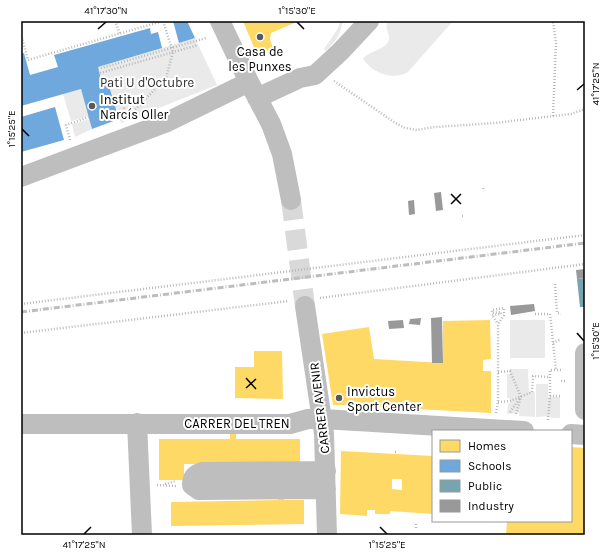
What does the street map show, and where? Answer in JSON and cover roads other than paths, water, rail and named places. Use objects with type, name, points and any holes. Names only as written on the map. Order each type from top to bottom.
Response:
[{"type":"street","points":[[220,21],[268,118],[282,154],[291,200]]},
{"type":"street","points":[[21,177],[253,90],[315,75],[340,52],[369,21]]},
{"type":"street","name":"CARRER AVENIR","points":[[305,306],[323,419],[327,535]]},
{"type":"street","points":[[585,353],[585,410]]},
{"type":"street","name":"CARRER DEL TREN","points":[[21,424],[290,424],[308,420],[323,419],[507,430]]},
{"type":"street","points":[[138,423],[142,535]]},
{"type":"street","points":[[572,434],[585,435]]},
{"type":"street","points":[[202,472],[326,480],[199,490],[192,484],[197,473],[202,472]]},
{"type":"tunnel","points":[[291,200],[305,306]]},
{"type":"railway","points":[[21,312],[585,243]]},
{"type":"place","name":"Casa de les Punxes","points":[[260,37]]},
{"type":"place","name":"Institut Narcís Oller","points":[[92,106]]},
{"type":"place","name":"Invictus Sport Center","points":[[339,398]]},
{"type":"park label","name":"Pati U d'Octubre","points":[[147,82]]}]
